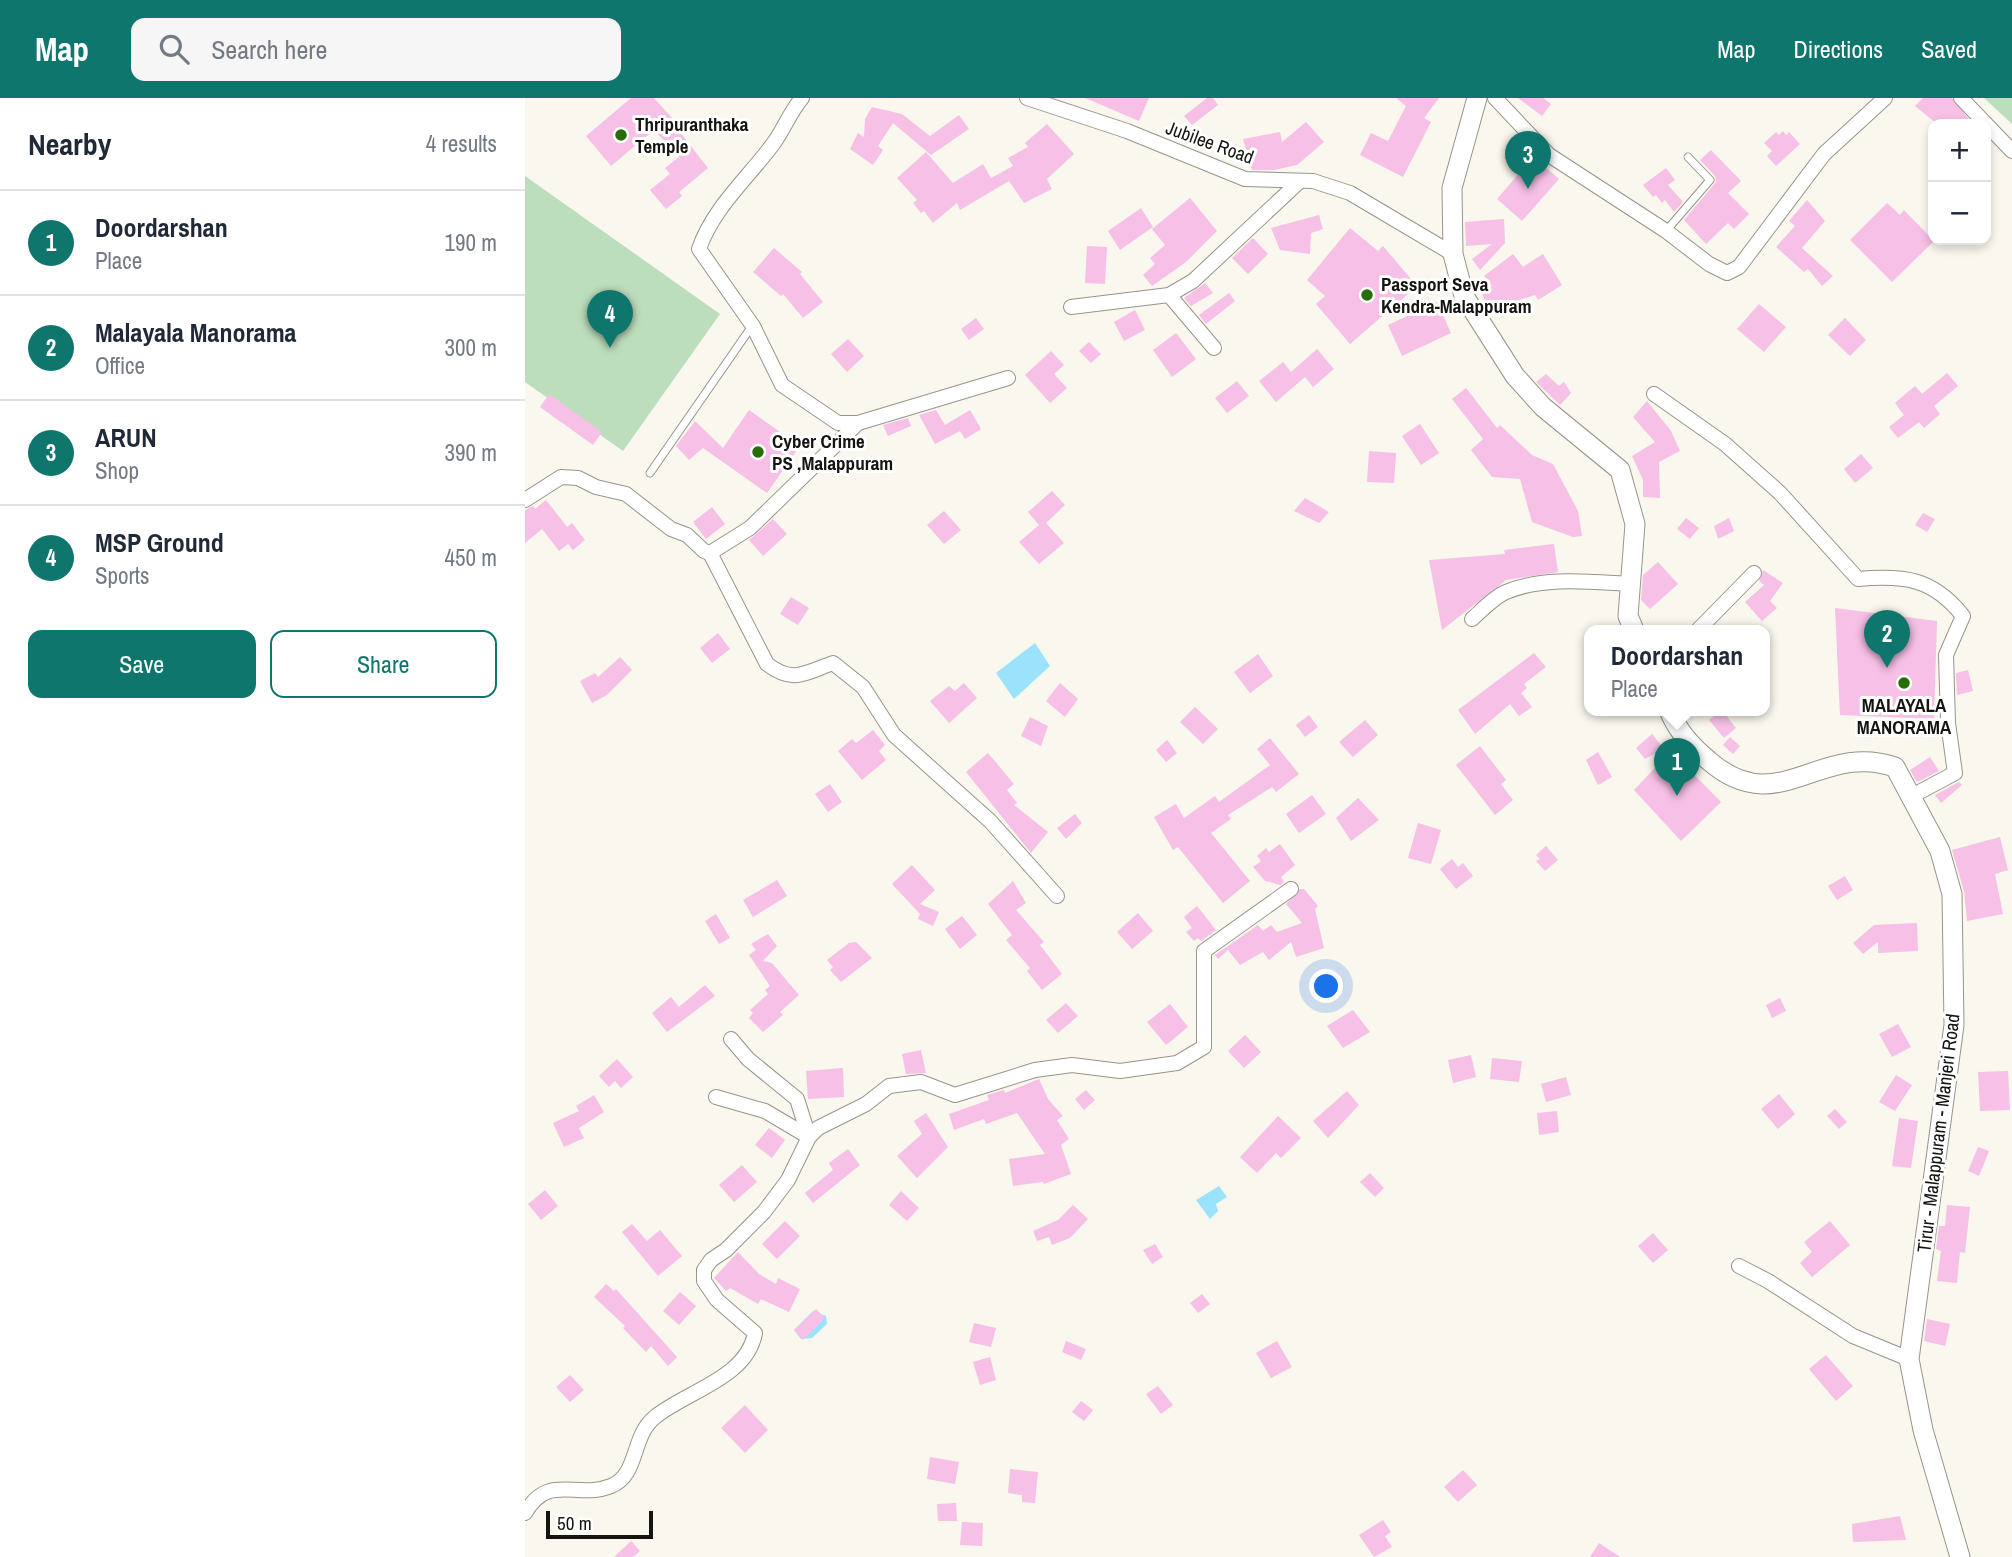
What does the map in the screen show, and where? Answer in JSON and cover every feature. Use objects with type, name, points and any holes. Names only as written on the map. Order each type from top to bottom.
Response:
[{"type":"main road","points":[[1478,98],[1452,188],[1453,254],[1464,296],[1472,313],[1515,376],[1543,407],[1620,470],[1635,524],[1628,616],[1632,625]]},
{"type":"main road","name":"Tirur - Malappuram - Manjeri Road","points":[[1672,716],[1683,734],[1725,775],[1758,787],[1857,760],[1875,761],[1895,767],[1940,851],[1952,894],[1954,1025],[1909,1359],[1923,1430],[1960,1557]]},
{"type":"street","points":[[802,98],[790,112],[775,141],[706,228],[699,249],[753,326],[782,385],[838,423],[858,423],[1008,378]]},
{"type":"street","name":"Jubilee Road","points":[[1027,98],[1127,131],[1245,179],[1313,181],[1350,193],[1453,254]]},
{"type":"street","points":[[1495,98],[1549,155],[1666,231],[1709,264],[1727,273],[1739,267],[1823,154],[1885,98]]},
{"type":"street","points":[[1961,98],[2012,151]]},
{"type":"street","points":[[1071,307],[1170,295],[1193,281],[1300,181]]},
{"type":"street","points":[[1170,295],[1214,348]]},
{"type":"street","points":[[1654,394],[1725,444],[1780,493],[1857,579],[1901,576],[1947,596],[1963,616],[1946,655],[1948,723],[1955,773],[1912,796]]},
{"type":"street","points":[[710,553],[750,528],[858,423]]},
{"type":"street","points":[[525,500],[561,477],[578,478],[596,487],[626,494],[671,529],[687,535],[704,551],[710,553],[767,664],[781,675],[795,677],[833,663],[841,668],[863,687],[894,735],[990,821],[1057,896]]},
{"type":"street","points":[[1703,625],[1754,573]]},
{"type":"street","points":[[1472,618],[1504,592],[1532,585],[1570,582],[1631,584]]},
{"type":"street","points":[[525,1513],[543,1491],[561,1488],[594,1491],[614,1485],[629,1471],[641,1432],[654,1418],[731,1370],[748,1355],[755,1333],[717,1300],[704,1281],[704,1270],[711,1260],[726,1250],[764,1212],[788,1180],[809,1137],[818,1128],[866,1104],[889,1086],[921,1082],[955,1095],[1035,1070],[1072,1065],[1120,1071],[1177,1063],[1205,1047],[1207,1040],[1203,1007],[1204,951],[1291,889]]},
{"type":"street","points":[[731,1039],[748,1059],[797,1099],[809,1137]]},
{"type":"street","points":[[716,1097],[765,1111],[809,1137]]},
{"type":"street","points":[[1739,1266],[1768,1281],[1853,1336],[1909,1359]]},
{"type":"lane","points":[[1666,231],[1710,180],[1688,157]]},
{"type":"lane","points":[[650,473],[753,326]]},
{"type":"green space","points":[[1984,98],[2012,98],[2012,124]]},
{"type":"green space","points":[[525,176],[720,314],[623,451],[525,382]]},
{"type":"water","points":[[1035,643],[1050,666],[1014,699],[996,673]]},
{"type":"water","points":[[1219,1186],[1227,1197],[1216,1204],[1218,1211],[1210,1219],[1196,1200]]},
{"type":"water","points":[[813,1311],[826,1316],[827,1324],[812,1338],[801,1339],[794,1330]]},
{"type":"building","points":[[631,98],[654,98],[682,129],[680,132],[708,168],[679,192],[682,196],[666,209],[650,190],[670,174],[665,168],[679,157],[654,130],[611,166],[586,136]]},
{"type":"building","points":[[1085,98],[1149,98],[1139,121]]},
{"type":"building","points":[[1207,98],[1213,98],[1218,105],[1192,125],[1184,116]]},
{"type":"building","points":[[1396,98],[1439,98],[1424,118],[1431,122],[1403,177],[1360,155],[1371,133],[1388,141],[1406,106]]},
{"type":"building","points":[[1518,98],[1543,98],[1551,104],[1542,116]]},
{"type":"building","points":[[1923,98],[1952,98],[1969,119],[1931,119],[1915,106]]},
{"type":"building","points":[[872,107],[902,114],[930,136],[959,115],[969,129],[931,155],[893,123],[878,146],[883,150],[873,165],[850,149],[858,133],[864,137],[865,119]]},
{"type":"building","points":[[1306,122],[1324,142],[1297,165],[1274,170],[1252,170],[1243,139],[1280,132],[1282,142]]},
{"type":"building","points":[[1047,124],[1074,154],[1047,179],[1052,189],[1024,203],[1009,181],[960,210],[957,203],[933,223],[924,211],[921,213],[913,203],[917,200],[897,178],[926,152],[953,183],[983,164],[991,178],[1013,166],[1008,158],[1028,147],[1025,143]]},
{"type":"building","points":[[1783,131],[1786,135],[1789,132],[1800,144],[1776,166],[1767,156],[1772,151],[1764,143],[1776,132],[1779,135]]},
{"type":"building","points":[[1711,150],[1741,181],[1728,193],[1749,214],[1734,229],[1728,223],[1706,244],[1684,220],[1716,182],[1715,176],[1700,160]]},
{"type":"building","points":[[1533,157],[1559,179],[1522,221],[1497,199]]},
{"type":"building","points":[[1666,168],[1675,180],[1668,185],[1683,202],[1674,212],[1665,200],[1662,203],[1656,195],[1653,197],[1643,185]]},
{"type":"building","points":[[1190,198],[1217,231],[1186,262],[1152,286],[1143,275],[1155,264],[1150,258],[1165,245],[1152,229]]},
{"type":"building","points":[[1807,200],[1825,221],[1802,248],[1833,276],[1822,286],[1808,269],[1804,272],[1776,247],[1795,226],[1789,221]]},
{"type":"building","points":[[1887,203],[1900,215],[1904,210],[1928,235],[1930,245],[1892,282],[1850,240]]},
{"type":"building","points":[[1141,208],[1153,227],[1120,250],[1108,231]]},
{"type":"building","points":[[1319,215],[1323,229],[1311,233],[1310,254],[1280,250],[1271,228]]},
{"type":"building","points":[[1504,219],[1505,243],[1480,270],[1472,259],[1492,244],[1466,246],[1465,222]]},
{"type":"building","name":"Passport Seva Kendra-Malappuram","points":[[1350,228],[1378,251],[1383,246],[1417,286],[1350,344],[1316,304],[1325,296],[1307,280]]},
{"type":"building","points":[[1253,238],[1268,254],[1248,274],[1232,258]]},
{"type":"building","points":[[1087,246],[1107,247],[1105,284],[1085,283]]},
{"type":"building","points":[[774,248],[802,272],[800,274],[823,302],[803,318],[783,294],[781,296],[753,272]]},
{"type":"building","points":[[1513,254],[1523,267],[1543,254],[1562,285],[1538,300],[1535,295],[1488,310],[1481,290],[1492,286],[1484,276]]},
{"type":"building","points":[[1205,283],[1213,293],[1191,306],[1184,298]]},
{"type":"building","points":[[1229,293],[1235,301],[1206,324],[1199,315]]},
{"type":"building","points":[[1437,302],[1451,333],[1402,356],[1388,325]]},
{"type":"building","points":[[1759,304],[1786,327],[1764,352],[1737,329]]},
{"type":"building","points":[[1135,310],[1145,330],[1124,341],[1114,322]]},
{"type":"building","points":[[976,318],[984,329],[969,340],[961,329]]},
{"type":"building","points":[[1845,318],[1866,340],[1850,356],[1828,335]]},
{"type":"building","points":[[1176,333],[1196,359],[1172,377],[1153,350]]},
{"type":"building","points":[[848,339],[864,356],[847,372],[831,354]]},
{"type":"building","points":[[1089,342],[1101,354],[1091,363],[1079,351]]},
{"type":"building","points":[[1317,349],[1334,369],[1313,387],[1305,377],[1276,402],[1259,381],[1283,362],[1291,372]]},
{"type":"building","points":[[1051,351],[1064,365],[1054,374],[1067,388],[1050,403],[1025,375]]},
{"type":"building","points":[[1947,373],[1958,386],[1934,406],[1940,414],[1924,428],[1919,422],[1898,438],[1889,427],[1904,415],[1895,403],[1915,386],[1922,394]]},
{"type":"building","points":[[1546,374],[1559,386],[1564,382],[1571,393],[1560,405],[1536,382]]},
{"type":"building","points":[[1237,381],[1249,396],[1227,413],[1215,398]]},
{"type":"building","points":[[1466,388],[1497,428],[1500,425],[1532,455],[1553,464],[1578,511],[1582,536],[1573,537],[1532,522],[1520,479],[1492,477],[1471,450],[1483,439],[1452,399]]},
{"type":"building","points":[[549,394],[602,432],[593,445],[540,407]]},
{"type":"building","points":[[1647,401],[1671,431],[1680,451],[1659,462],[1660,498],[1643,497],[1643,480],[1632,456],[1655,442],[1633,417]]},
{"type":"building","name":"Cyber Crime PS ,Malappuram","points":[[749,410],[800,446],[767,493],[703,448],[689,460],[676,446],[695,421],[723,448]]},
{"type":"building","points":[[936,410],[945,425],[970,410],[981,429],[965,439],[960,431],[935,444],[919,415]]},
{"type":"building","points":[[908,418],[911,426],[888,436],[883,425]]},
{"type":"building","points":[[1420,424],[1439,453],[1421,465],[1402,436]]},
{"type":"building","points":[[1369,451],[1396,453],[1394,483],[1367,482]]},
{"type":"building","points":[[1861,454],[1873,468],[1855,483],[1844,469]]},
{"type":"building","points":[[1052,491],[1065,505],[1046,523],[1064,543],[1039,564],[1019,542],[1039,525],[1028,512]]},
{"type":"building","points":[[1305,498],[1329,512],[1319,523],[1294,511]]},
{"type":"building","points":[[546,500],[567,527],[572,523],[585,540],[573,550],[568,544],[559,551],[542,529],[525,543],[525,510],[533,506],[535,509]]},
{"type":"building","points":[[712,507],[725,524],[706,539],[693,522]]},
{"type":"building","points":[[944,511],[961,530],[944,544],[927,525]]},
{"type":"building","points":[[1923,513],[1935,519],[1927,532],[1915,525]]},
{"type":"building","points":[[1686,518],[1699,528],[1690,539],[1677,529]]},
{"type":"building","points":[[1729,518],[1734,531],[1718,539],[1714,526]]},
{"type":"building","points":[[773,519],[787,534],[763,556],[749,540]]},
{"type":"building","points":[[1554,544],[1558,572],[1506,580],[1442,630],[1429,560],[1505,554],[1504,550]]},
{"type":"building","points":[[1658,562],[1678,584],[1650,609],[1641,600],[1643,575]]},
{"type":"building","points":[[1763,570],[1783,583],[1770,601],[1777,608],[1762,621],[1745,602],[1764,585],[1759,581]]},
{"type":"building","points":[[791,597],[809,608],[798,625],[780,614]]},
{"type":"building","name":"MALAYALA MANORAMA","points":[[1835,608],[1937,621],[1934,719],[1840,715]]},
{"type":"building","points":[[718,633],[730,649],[712,663],[700,648]]},
{"type":"building","points":[[1534,653],[1546,667],[1524,684],[1527,688],[1521,693],[1532,707],[1519,716],[1510,704],[1475,734],[1458,710]]},
{"type":"building","points":[[1258,654],[1273,676],[1250,693],[1234,672]]},
{"type":"building","points":[[620,657],[632,670],[607,695],[592,703],[580,681],[595,673],[598,677]]},
{"type":"building","points":[[1968,670],[1973,691],[1957,695],[1956,673]]},
{"type":"building","points":[[964,683],[977,698],[949,723],[930,701],[949,686],[955,691]]},
{"type":"building","points":[[1060,683],[1078,699],[1065,717],[1046,701]]},
{"type":"building","points":[[1195,707],[1218,729],[1203,744],[1180,722]]},
{"type":"building","points":[[1309,715],[1318,727],[1305,737],[1296,725]]},
{"type":"building","points":[[1714,716],[1727,716],[1736,728],[1724,738],[1709,720]]},
{"type":"building","points":[[1030,717],[1048,726],[1041,746],[1021,736]]},
{"type":"building","points":[[1365,720],[1378,735],[1353,757],[1339,742]]},
{"type":"building","points":[[873,730],[885,745],[879,751],[886,760],[862,780],[838,751],[852,739],[856,743]]},
{"type":"building","points":[[1652,734],[1664,749],[1645,759],[1636,748]]},
{"type":"building","points":[[1730,737],[1740,746],[1733,754],[1723,745]]},
{"type":"building","points":[[1270,738],[1299,774],[1276,792],[1272,787],[1228,815],[1231,819],[1211,833],[1250,881],[1223,903],[1178,847],[1173,850],[1154,817],[1176,804],[1184,818],[1215,796],[1219,802],[1270,765],[1257,749]]},
{"type":"building","points":[[1167,740],[1177,753],[1166,762],[1156,750]]},
{"type":"building","points":[[1480,746],[1506,780],[1501,784],[1513,800],[1495,815],[1456,765]]},
{"type":"building","points":[[1671,751],[1721,802],[1681,841],[1634,790]]},
{"type":"building","points":[[1598,752],[1612,777],[1598,785],[1586,760]]},
{"type":"building","points":[[988,753],[1014,784],[1007,790],[1017,803],[1014,805],[1048,832],[1031,853],[966,772]]},
{"type":"building","points":[[1930,757],[1939,771],[1917,782],[1910,770]]},
{"type":"building","points":[[1959,782],[1962,785],[1941,803],[1935,795]]},
{"type":"building","points":[[830,784],[842,802],[828,812],[815,794]]},
{"type":"building","points":[[1312,795],[1326,814],[1299,833],[1286,814]]},
{"type":"building","points":[[1358,798],[1379,820],[1351,841],[1336,818]]},
{"type":"building","points":[[1075,814],[1082,823],[1066,839],[1057,828]]},
{"type":"building","points":[[1418,823],[1441,830],[1431,864],[1408,858]]},
{"type":"building","points":[[2000,837],[2008,870],[1995,874],[2003,914],[1967,921],[1964,891],[1952,850]]},
{"type":"building","points":[[1280,844],[1295,865],[1281,877],[1284,882],[1280,885],[1265,881],[1253,867],[1261,861],[1257,856],[1266,848],[1269,852]]},
{"type":"building","points":[[1546,846],[1558,860],[1545,871],[1536,861],[1540,859],[1536,855]]},
{"type":"building","points":[[1452,859],[1458,867],[1463,863],[1473,876],[1456,889],[1440,869]]},
{"type":"building","points":[[912,865],[935,890],[920,904],[939,912],[933,926],[918,919],[920,914],[892,884]]},
{"type":"building","points":[[1845,876],[1853,890],[1837,900],[1828,886]]},
{"type":"building","points":[[777,880],[787,896],[753,917],[743,900]]},
{"type":"building","points":[[1013,881],[1026,903],[1016,910],[1044,942],[1040,945],[1062,974],[1042,990],[1027,971],[1030,968],[1006,940],[1012,935],[988,904]]},
{"type":"building","points":[[1300,889],[1304,889],[1318,906],[1315,909],[1324,948],[1296,957],[1291,942],[1269,960],[1263,952],[1240,965],[1228,950],[1218,959],[1215,955],[1258,925],[1263,931],[1271,925],[1277,932],[1302,923],[1286,904]]},
{"type":"building","points":[[1197,906],[1216,930],[1201,941],[1198,938],[1194,941],[1186,932],[1192,928],[1184,917]]},
{"type":"building","points":[[1138,913],[1153,931],[1132,949],[1117,932]]},
{"type":"building","points":[[716,914],[730,938],[719,944],[705,921]]},
{"type":"building","points":[[962,916],[977,935],[960,949],[945,929]]},
{"type":"building","points":[[1917,923],[1918,951],[1878,953],[1878,942],[1863,954],[1853,943],[1874,925]]},
{"type":"building","points":[[768,934],[777,946],[763,961],[772,963],[799,995],[780,1012],[783,1015],[763,1032],[749,1018],[753,1013],[750,1010],[768,994],[765,990],[770,986],[749,955],[756,950],[751,944]]},
{"type":"building","points":[[856,942],[872,958],[841,982],[830,970],[833,967],[827,960],[849,943]]},
{"type":"building","points":[[705,985],[715,996],[667,1032],[652,1013],[671,997],[679,1007]]},
{"type":"building","points":[[1780,998],[1786,1011],[1772,1018],[1766,1005]]},
{"type":"building","points":[[1066,1003],[1078,1016],[1058,1033],[1046,1020]]},
{"type":"building","points":[[1170,1004],[1188,1027],[1166,1045],[1147,1022]]},
{"type":"building","points":[[1353,1010],[1370,1032],[1343,1048],[1327,1026]]},
{"type":"building","points":[[1898,1024],[1911,1047],[1892,1057],[1879,1034]]},
{"type":"building","points":[[1245,1035],[1261,1052],[1244,1068],[1228,1051]]},
{"type":"building","points":[[921,1050],[926,1073],[906,1074],[902,1054]]},
{"type":"building","points":[[1471,1055],[1476,1077],[1453,1083],[1448,1060]]},
{"type":"building","points":[[1492,1058],[1522,1061],[1519,1082],[1490,1079]]},
{"type":"building","points":[[617,1059],[633,1077],[621,1088],[615,1081],[609,1087],[599,1076]]},
{"type":"building","points":[[843,1068],[844,1097],[808,1099],[806,1071]]},
{"type":"building","points":[[2008,1071],[2010,1110],[1980,1111],[1978,1072]]},
{"type":"building","points":[[1896,1075],[1912,1085],[1895,1111],[1879,1102]]},
{"type":"building","points":[[1566,1077],[1571,1095],[1546,1102],[1541,1084]]},
{"type":"building","points":[[1039,1079],[1048,1099],[1063,1116],[1057,1120],[1069,1139],[1061,1145],[1071,1174],[1044,1184],[1013,1186],[1009,1159],[1045,1154],[1017,1113],[986,1124],[984,1119],[954,1130],[949,1114],[989,1100],[987,1095],[1004,1090],[1005,1093]]},
{"type":"building","points":[[1086,1090],[1095,1100],[1084,1110],[1075,1099]]},
{"type":"building","points":[[1347,1091],[1359,1105],[1328,1138],[1313,1121]]},
{"type":"building","points":[[1779,1094],[1795,1114],[1778,1129],[1761,1109]]},
{"type":"building","points":[[594,1095],[604,1112],[579,1128],[584,1138],[564,1147],[553,1123],[579,1111],[576,1106]]},
{"type":"building","points":[[1835,1109],[1847,1122],[1839,1129],[1827,1116]]},
{"type":"building","points":[[1557,1111],[1559,1132],[1539,1135],[1537,1113]]},
{"type":"building","points":[[926,1113],[948,1147],[917,1178],[897,1156],[922,1134],[914,1121]]},
{"type":"building","points":[[1278,1116],[1301,1138],[1281,1158],[1276,1153],[1257,1173],[1240,1157]]},
{"type":"building","points":[[1899,1118],[1918,1121],[1911,1168],[1892,1166]]},
{"type":"building","points":[[769,1128],[785,1140],[772,1158],[755,1145]]},
{"type":"building","points":[[1978,1147],[1989,1151],[1979,1176],[1968,1171]]},
{"type":"building","points":[[848,1149],[860,1165],[813,1203],[805,1193],[833,1170],[829,1163]]},
{"type":"building","points":[[742,1165],[757,1182],[734,1202],[719,1185]]},
{"type":"building","points":[[1370,1173],[1384,1188],[1375,1197],[1360,1182]]},
{"type":"building","points":[[545,1190],[558,1206],[541,1220],[528,1204]]},
{"type":"building","points":[[901,1191],[919,1208],[907,1221],[889,1205]]},
{"type":"building","points":[[1073,1205],[1088,1219],[1070,1238],[1052,1245],[1049,1237],[1037,1241],[1033,1231],[1058,1220]]},
{"type":"building","points":[[1947,1205],[1970,1207],[1965,1253],[1960,1252],[1957,1283],[1937,1281],[1941,1251],[1936,1249],[1939,1226],[1945,1226]]},
{"type":"building","points":[[785,1221],[800,1236],[777,1259],[762,1244]]},
{"type":"building","points":[[1830,1221],[1850,1245],[1812,1277],[1800,1263],[1812,1252],[1804,1242]]},
{"type":"building","points":[[632,1224],[647,1241],[660,1230],[682,1256],[658,1276],[622,1232]]},
{"type":"building","points":[[1653,1233],[1668,1250],[1653,1263],[1638,1246]]},
{"type":"building","points":[[1155,1244],[1163,1257],[1152,1264],[1143,1250]]},
{"type":"building","points":[[738,1252],[759,1274],[776,1284],[778,1278],[800,1289],[789,1312],[761,1299],[758,1304],[730,1288],[726,1291],[714,1278]]},
{"type":"building","points":[[606,1284],[614,1291],[616,1289],[677,1357],[668,1366],[651,1346],[646,1352],[623,1328],[625,1326],[594,1297]]},
{"type":"building","points":[[680,1292],[696,1306],[679,1325],[663,1311]]},
{"type":"building","points":[[1202,1294],[1210,1304],[1198,1313],[1190,1303]]},
{"type":"building","points":[[816,1309],[825,1318],[803,1340],[794,1330]]},
{"type":"building","points":[[1927,1319],[1950,1324],[1945,1346],[1924,1341]]},
{"type":"building","points":[[974,1323],[996,1328],[991,1347],[969,1342]]},
{"type":"building","points":[[1066,1341],[1086,1349],[1081,1360],[1062,1352]]},
{"type":"building","points":[[1277,1341],[1292,1367],[1271,1378],[1256,1353]]},
{"type":"building","points":[[1826,1355],[1853,1386],[1836,1401],[1809,1369]]},
{"type":"building","points":[[990,1357],[996,1380],[980,1385],[973,1362]]},
{"type":"building","points":[[570,1375],[584,1390],[570,1402],[556,1387]]},
{"type":"building","points":[[1158,1386],[1173,1405],[1161,1414],[1146,1394]]},
{"type":"building","points":[[1081,1401],[1093,1410],[1084,1421],[1072,1412]]},
{"type":"building","points":[[745,1405],[768,1430],[745,1453],[721,1428]]},
{"type":"building","points":[[930,1457],[959,1462],[955,1484],[927,1479]]},
{"type":"building","points":[[1010,1469],[1038,1472],[1035,1503],[1022,1502],[1022,1495],[1008,1493]]},
{"type":"building","points":[[1463,1470],[1477,1485],[1458,1502],[1444,1487]]},
{"type":"building","points":[[956,1503],[957,1521],[938,1521],[937,1504]]},
{"type":"building","points":[[1900,1516],[1906,1540],[1853,1542],[1852,1524]]},
{"type":"building","points":[[1383,1520],[1391,1532],[1385,1536],[1392,1547],[1374,1557],[1359,1535]]},
{"type":"building","points":[[962,1522],[983,1523],[982,1546],[960,1545]]},
{"type":"building","points":[[631,1541],[640,1551],[633,1557],[614,1557]]},
{"type":"building","points":[[1599,1543],[1620,1557],[1590,1557]]},
{"type":"place","name":"Thripuranthaka Temple","points":[[621,135]]},
{"type":"place","name":"ARUN","points":[[1528,189]]},
{"type":"place","name":"Passport Seva Kendra-Malappuram","points":[[1367,295]]},
{"type":"place","name":"MSP Ground","points":[[610,348]]},
{"type":"place","name":"Cyber Crime PS ,Malappuram","points":[[758,452]]},
{"type":"place","name":"Malayala Manorama","points":[[1887,668]]},
{"type":"place","name":"MALAYALA MANORAMA","points":[[1904,683]]},
{"type":"place","name":"Doordarshan","points":[[1677,796]]}]
